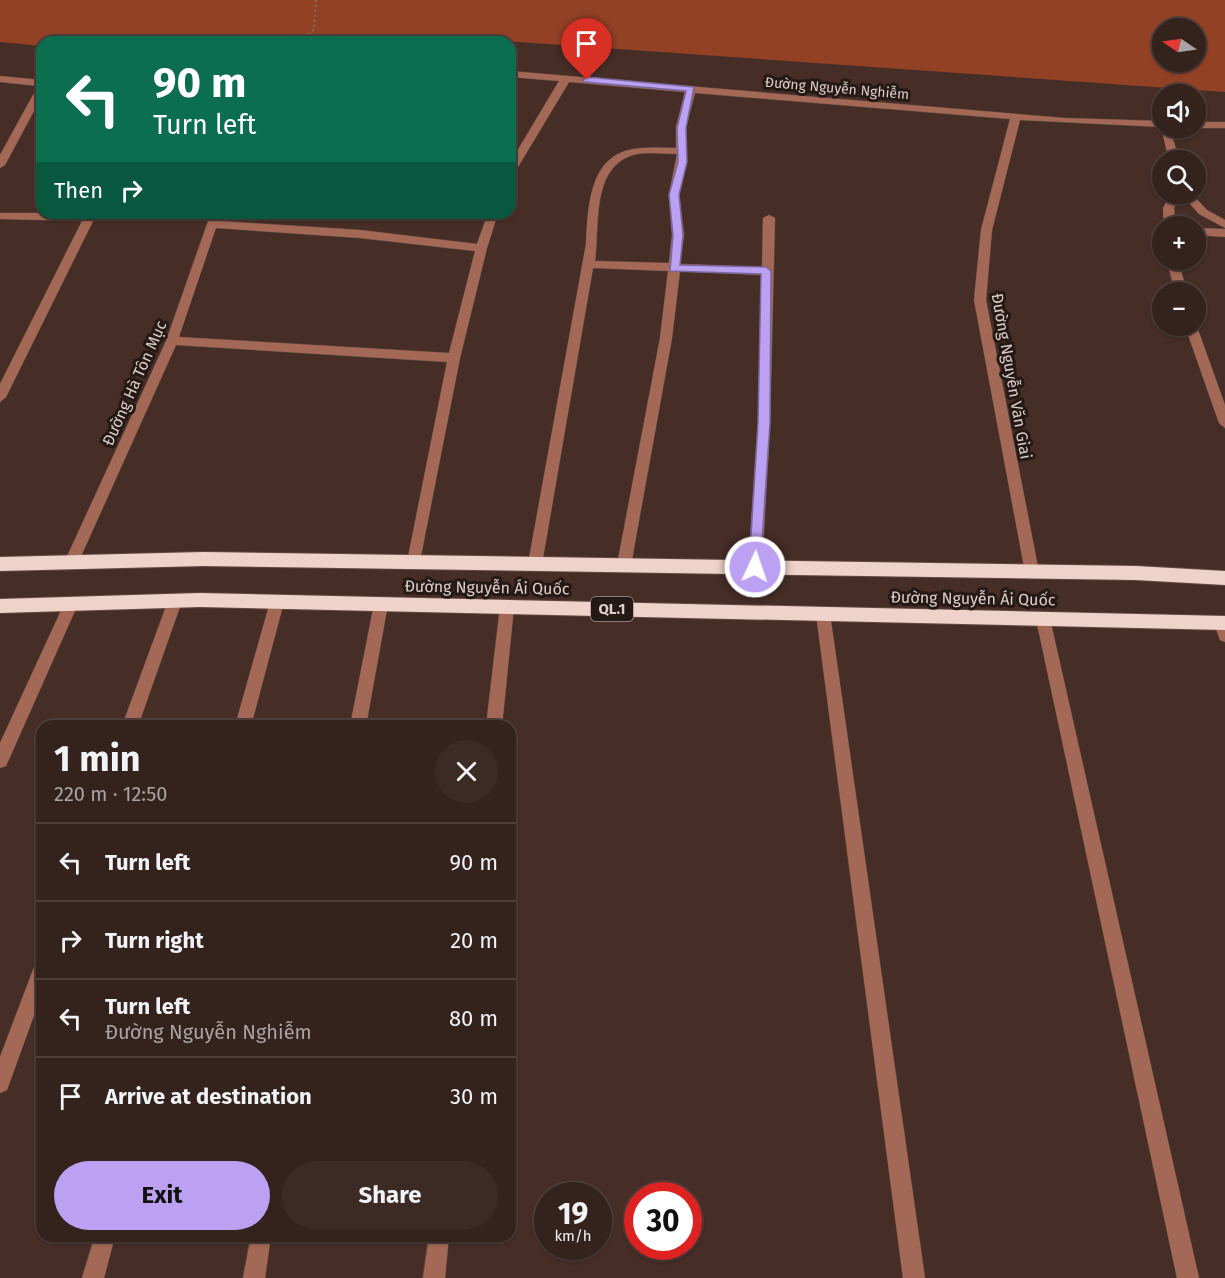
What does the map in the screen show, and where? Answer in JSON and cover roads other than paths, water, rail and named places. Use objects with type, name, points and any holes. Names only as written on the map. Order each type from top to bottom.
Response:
[{"type":"highway","name":"Đường Nguyễn Ái Quốc","points":[[0,564],[204,559],[1136,573],[1225,578]]},
{"type":"highway","name":"Đường Nguyễn Ái Quốc","points":[[0,606],[175,601],[277,602],[1043,619],[1224,627]]},
{"type":"street","name":"Đường Nguyễn Nghiễm","points":[[516,74],[1016,117],[1152,125]]},
{"type":"street","points":[[516,162],[566,78]]},
{"type":"street","points":[[0,79],[36,84]]},
{"type":"street","points":[[624,565],[666,338],[678,235],[674,195],[682,162],[681,128],[691,89]]},
{"type":"street","points":[[0,165],[36,96]]},
{"type":"street","name":"Đường Nguyễn Văn Giai","points":[[1016,117],[986,230],[980,270],[980,300],[1032,572]]},
{"type":"street","points":[[1206,125],[1225,125]]},
{"type":"street","points":[[535,564],[592,244],[594,200],[605,174],[615,161],[626,154],[682,152]]},
{"type":"street","points":[[1195,204],[1203,212],[1225,225]]},
{"type":"street","points":[[0,216],[36,216]]},
{"type":"street","points":[[755,567],[764,423],[769,218]]},
{"type":"street","points":[[0,397],[89,219]]},
{"type":"street","name":"Đường Hà Tôn Mục","points":[[71,563],[172,341],[214,219]]},
{"type":"street","points":[[222,219],[481,248]]},
{"type":"street","points":[[414,562],[454,358],[481,248],[491,219]]},
{"type":"street","points":[[1206,232],[1225,233]]},
{"type":"street","points":[[588,264],[766,271]]},
{"type":"street","points":[[1195,336],[1225,423]]},
{"type":"street","points":[[172,341],[454,358]]},
{"type":"street","points":[[132,720],[175,601]]},
{"type":"street","points":[[245,720],[277,602]]},
{"type":"street","points":[[0,761],[71,604]]},
{"type":"street","points":[[358,720],[381,604]]},
{"type":"street","points":[[495,720],[507,607]]},
{"type":"street","points":[[823,614],[914,1278]]},
{"type":"street","points":[[1043,619],[1188,1278]]},
{"type":"street","points":[[0,1083],[36,984]]},
{"type":"street","points":[[93,1278],[103,1242]]},
{"type":"street","points":[[254,1278],[260,1242]]},
{"type":"street","points":[[434,1278],[438,1242]]}]
